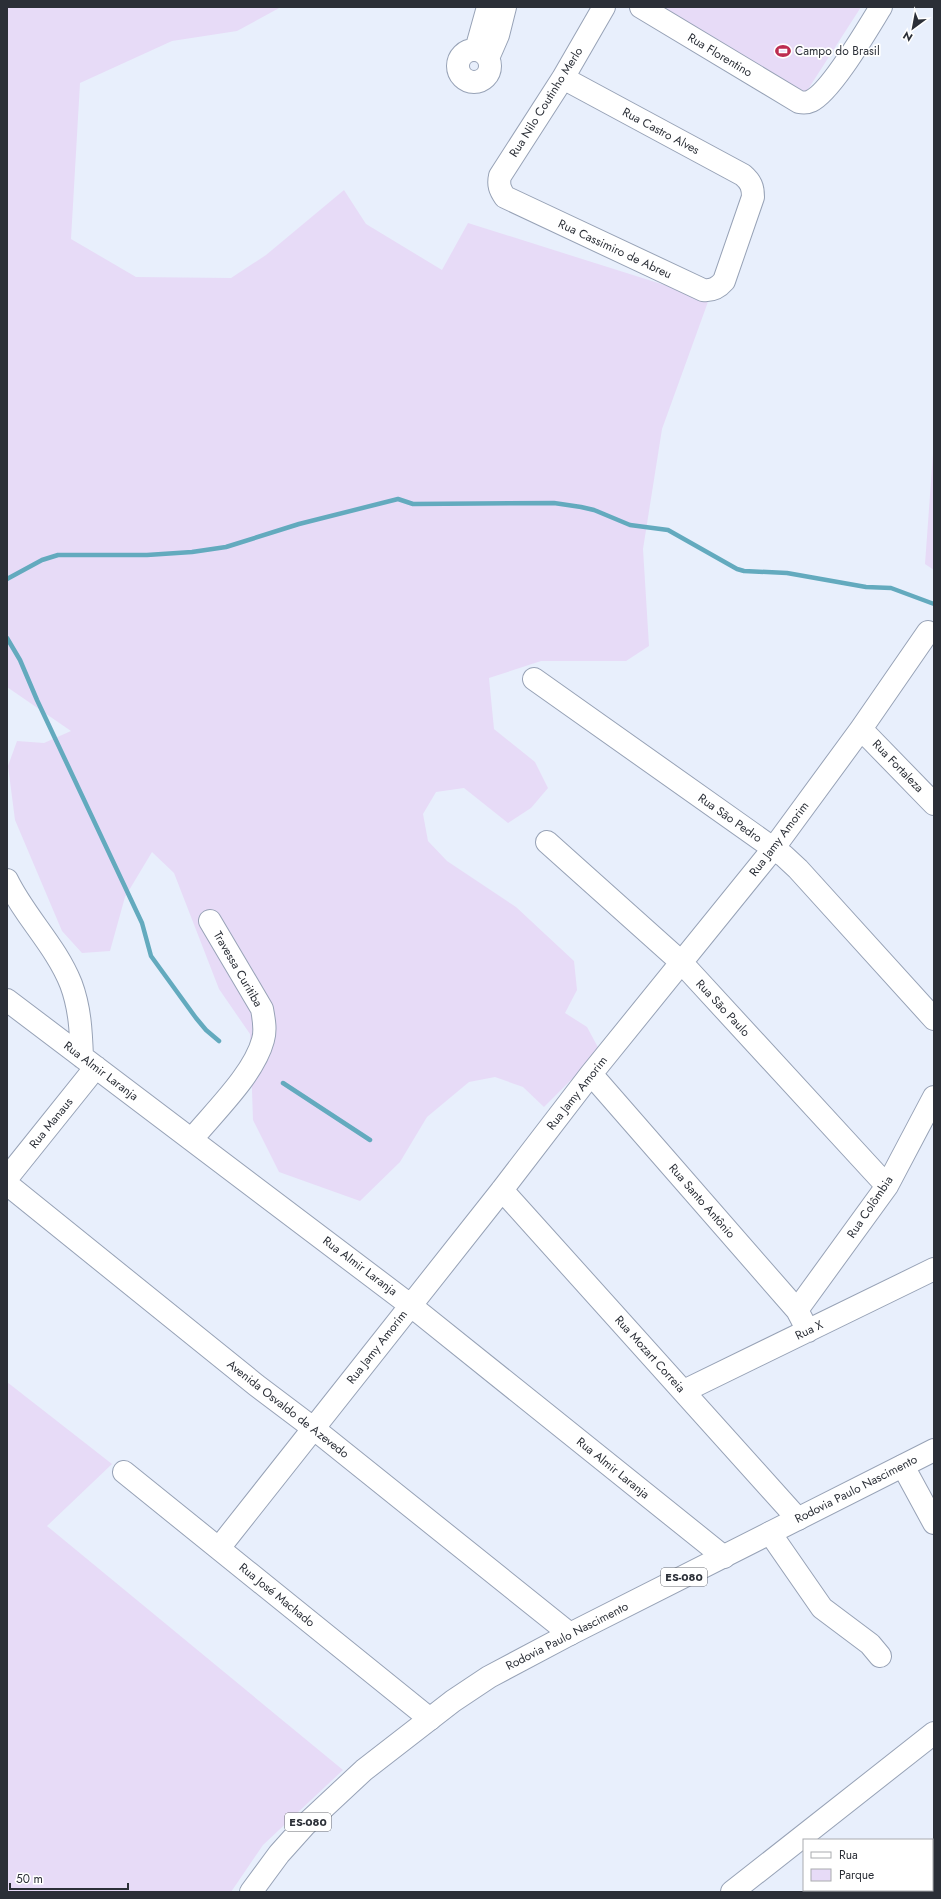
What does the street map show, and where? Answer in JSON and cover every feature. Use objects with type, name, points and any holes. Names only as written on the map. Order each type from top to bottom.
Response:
[{"type":"street","points":[[488,7],[482,54],[498,34],[505,7]]},
{"type":"street","name":"Rua Nilo Coutinho Merlo","points":[[505,198],[499,184],[500,176],[563,78],[604,7]]},
{"type":"street","name":"Rua Florentino","points":[[640,7],[799,102],[805,103],[813,100],[833,80],[881,7]]},
{"type":"street","name":"Rua Castro Alves","points":[[563,78],[743,176],[750,182],[753,190],[753,198],[724,281]]},
{"type":"street","name":"Rua Cassimiro de Abreu","points":[[505,198],[703,290],[710,291],[719,287],[724,281]]},
{"type":"street","name":"Rua Jamy Amorim","points":[[219,1548],[502,1190],[591,1074],[680,962],[773,849],[861,729],[928,632]]},
{"type":"street","name":"Rua São Pedro","points":[[534,679],[773,849],[798,869],[934,1019]]},
{"type":"street","name":"Rua Fortaleza","points":[[861,729],[934,804]]},
{"type":"street","name":"Rua São Paulo","points":[[547,842],[680,962],[887,1186]]},
{"type":"street","points":[[7,880],[58,958],[71,984],[89,1062]]},
{"type":"street","name":"Travessa Curitiba","points":[[192,1138],[252,1067],[264,1039],[265,1023],[262,1010],[210,921]]},
{"type":"street","name":"Rua Almir Laranja","points":[[7,1000],[192,1138],[410,1305],[724,1557]]},
{"type":"street","name":"Rua Manaus","points":[[7,1178],[89,1062]]},
{"type":"street","name":"Rua Santo Antônio","points":[[591,1074],[797,1310],[808,1331]]},
{"type":"street","name":"Rua Colômbia","points":[[797,1310],[887,1186],[934,1097]]},
{"type":"street","name":"Avenida Osvaldo de Azevedo","points":[[7,1184],[256,1385],[313,1428],[570,1634]]},
{"type":"street","name":"Rua Mozart Correia","points":[[502,1190],[798,1519]]},
{"type":"street","name":"Rua X","points":[[684,1391],[934,1269]]},
{"type":"street","name":"Rodovia Paulo Nascimento","points":[[251,1892],[279,1854],[305,1824],[364,1770],[430,1719],[489,1677],[570,1634],[934,1450]]},
{"type":"street","points":[[903,1466],[934,1523]]},
{"type":"street","name":"Rua José Machado","points":[[124,1472],[430,1719]]},
{"type":"street","points":[[770,1533],[822,1608],[870,1644],[880,1656]]},
{"type":"street","points":[[732,1892],[934,1733]]},
{"type":"green space","points":[[7,7],[281,7],[237,31],[172,41],[80,83],[71,239],[136,277],[231,278],[266,255],[344,190],[366,224],[442,270],[468,223],[709,299],[662,429],[643,549],[649,646],[626,661],[541,661],[489,678],[494,729],[535,762],[548,788],[531,808],[508,823],[464,788],[436,792],[423,814],[428,841],[447,861],[516,907],[574,961],[577,990],[565,1013],[587,1027],[600,1051],[544,1107],[523,1087],[495,1077],[469,1082],[427,1117],[400,1162],[360,1201],[279,1172],[253,1120],[250,1034],[219,989],[174,873],[152,852],[125,897],[110,951],[82,953],[62,931],[15,820],[8,766],[17,741],[44,743],[71,731],[7,687]]},
{"type":"green space","name":"Campo do Brasil","points":[[662,7],[861,7],[805,94]]},
{"type":"green space","points":[[934,440],[934,570],[925,564]]},
{"type":"green space","points":[[7,1382],[112,1464],[47,1526],[343,1770],[263,1845],[231,1892],[7,1892]]},
{"type":"waterway","points":[[7,579],[42,560],[58,555],[147,555],[192,552],[226,547],[299,524],[398,499],[413,504],[554,503],[594,510],[630,525],[668,530],[737,569],[744,571],[787,573],[866,587],[891,588],[934,604]]},
{"type":"waterway","points":[[7,638],[20,660],[37,700],[142,923],[151,956],[196,1018],[206,1030],[219,1041]]},
{"type":"waterway","points":[[283,1083],[370,1140]]},
{"type":"place","name":"Campo do Brasil","points":[[783,51]]}]
